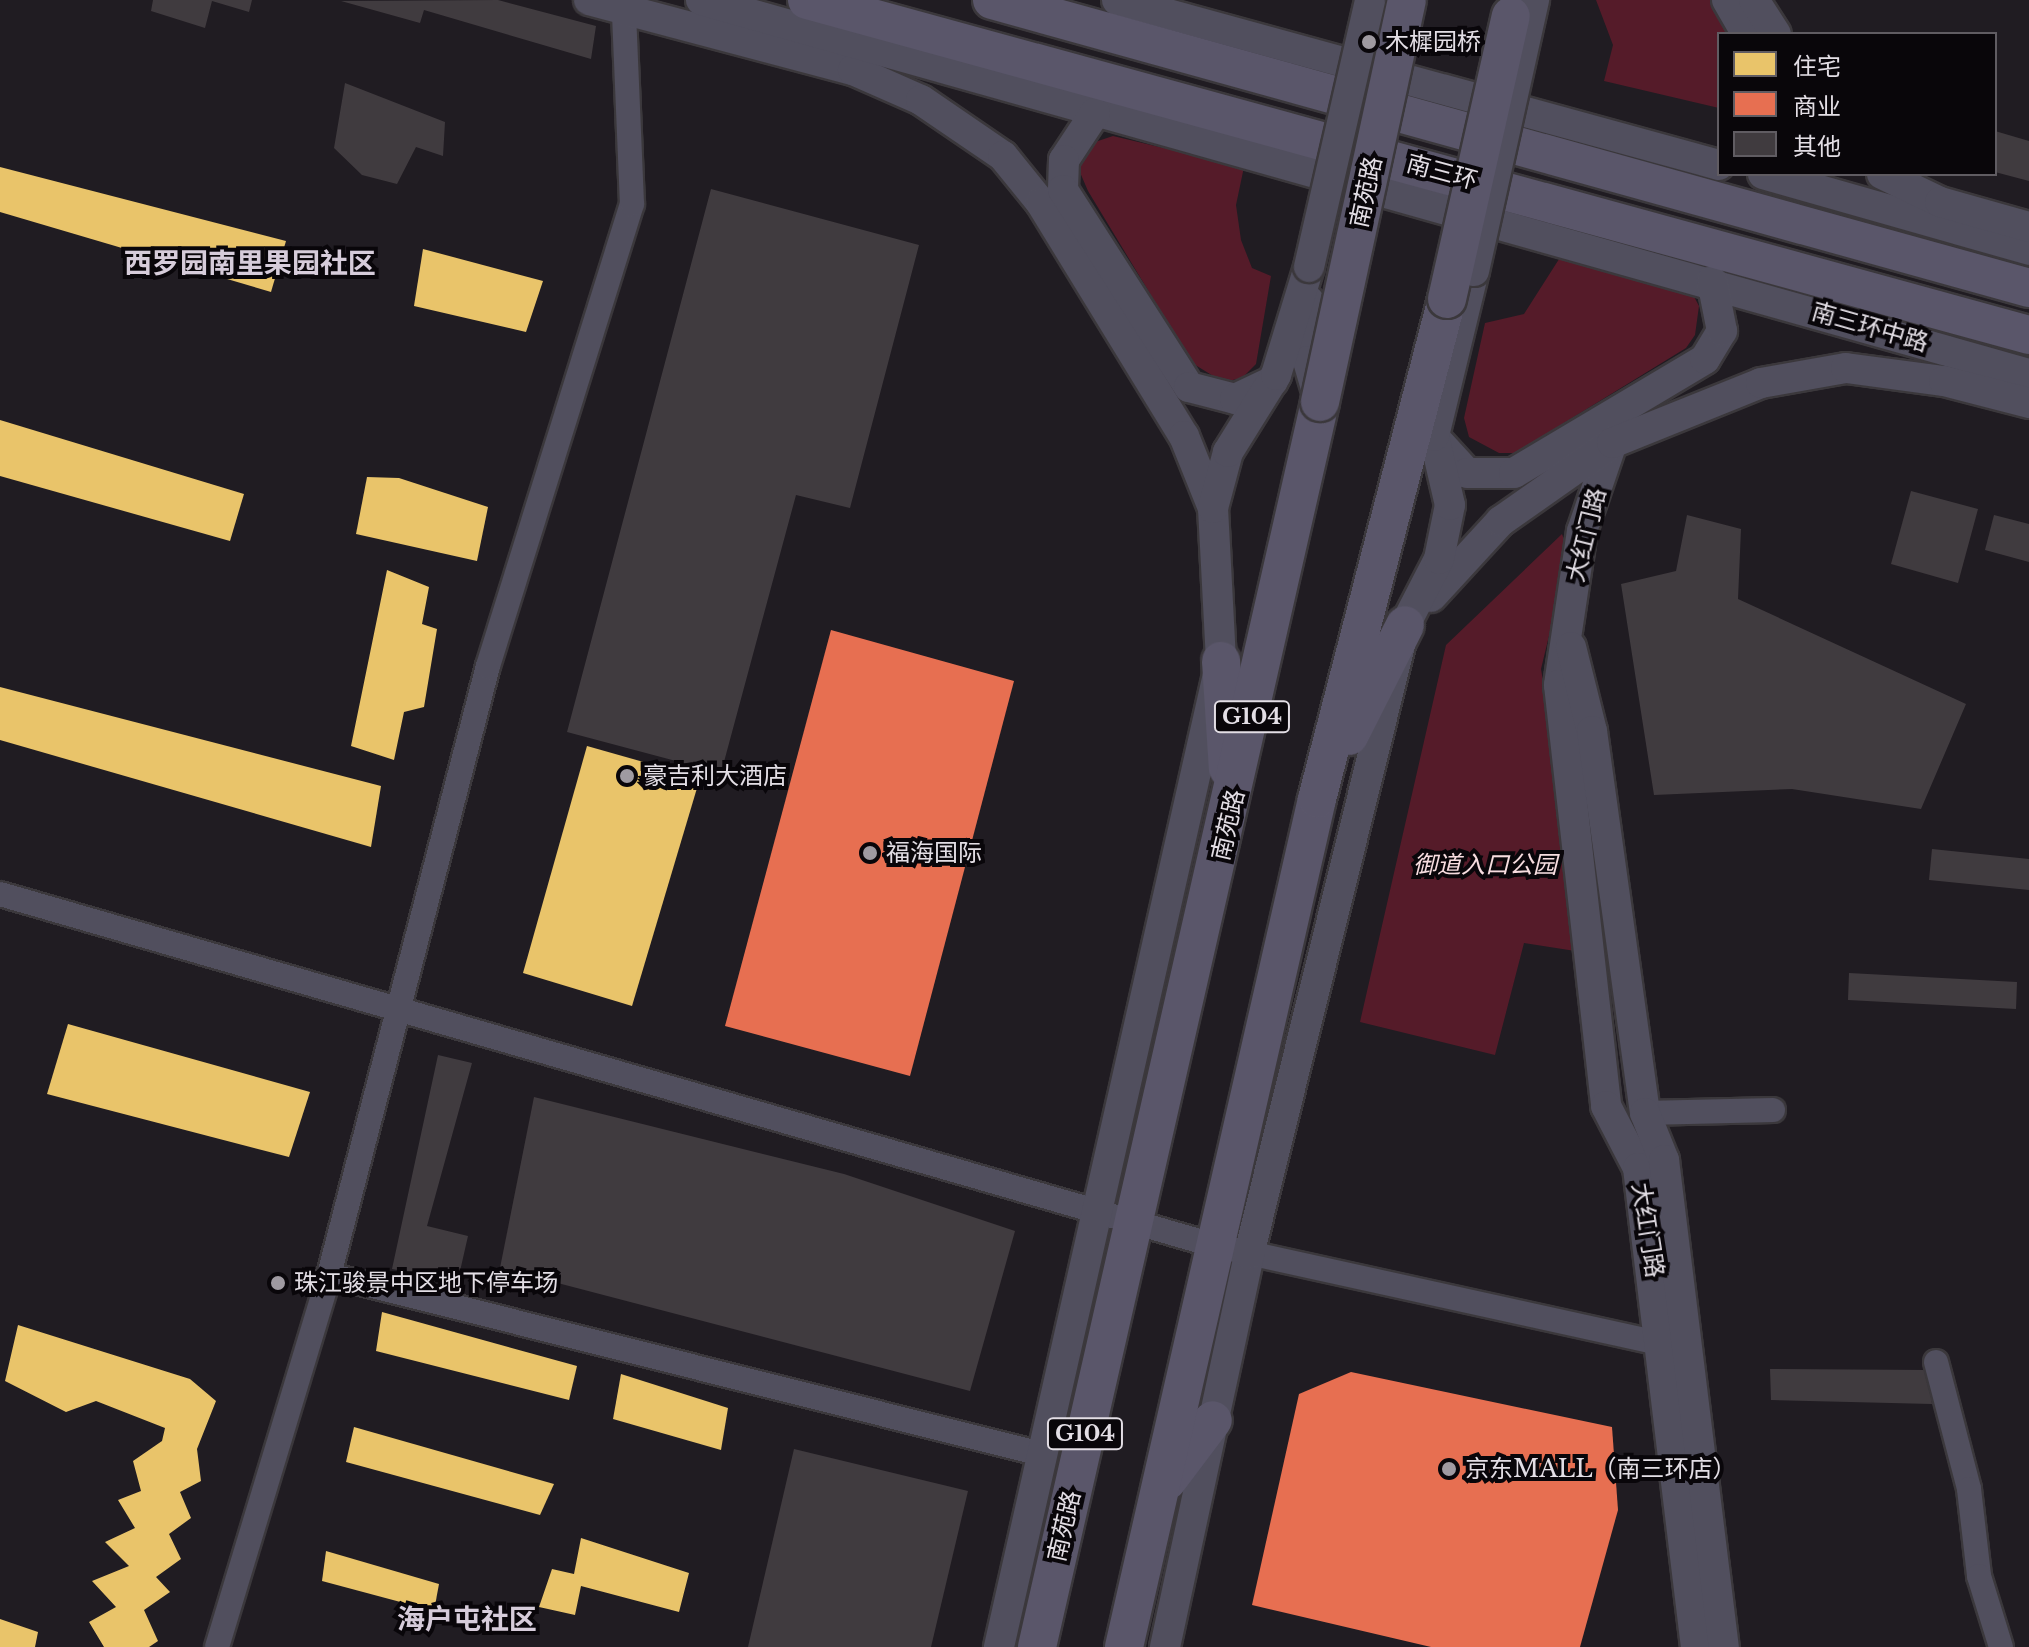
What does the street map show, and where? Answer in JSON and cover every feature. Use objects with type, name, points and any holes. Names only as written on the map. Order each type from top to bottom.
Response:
[{"type":"highway","name":"南三环","points":[[807,0],[2029,335]]},
{"type":"highway","name":"南三环","points":[[992,0],[2029,288]]},
{"type":"highway","name":"南苑路","points":[[1037,1647],[1117,1216],[1231,817],[1407,0]]},
{"type":"highway","points":[[1124,1647],[1213,1245],[1317,799],[1520,5]]},
{"type":"highway","points":[[1317,799],[1405,625]]},
{"type":"highway","points":[[1221,661],[1231,817]]},
{"type":"highway","points":[[1158,1493],[1213,1420]]},
{"type":"street","points":[[589,0],[853,70],[921,100],[1003,156],[1041,203],[1184,436],[1213,508]]},
{"type":"street","name":"南三环中路","points":[[701,0],[1095,113],[1712,281],[2029,374]]},
{"type":"street","name":"南苑路","points":[[1309,267],[1370,0]]},
{"type":"street","points":[[1727,0],[1746,32]]},
{"type":"street","points":[[1754,0],[1775,32]]},
{"type":"street","points":[[1126,1],[1717,164]]},
{"type":"street","points":[[1165,1647],[1249,1254],[1405,625],[1439,559],[1450,505],[1434,436],[1474,271],[1520,5]]},
{"type":"street","points":[[217,1647],[329,1275],[488,666],[632,204],[624,11]]},
{"type":"street","points":[[1095,113],[1064,160],[1063,190],[1189,387],[1235,399],[1273,381]]},
{"type":"street","points":[[1770,176],[2029,250]]},
{"type":"street","points":[[1886,176],[1940,202],[2029,227]]},
{"type":"street","points":[[999,1647],[1045,1455],[1117,1216],[1221,661],[1213,508],[1228,452],[1273,381],[1309,267]]},
{"type":"street","points":[[1309,267],[1308,361],[1320,402]]},
{"type":"street","points":[[1434,436],[1467,473],[1514,473],[1705,359],[1722,331],[1712,281]]},
{"type":"street","points":[[1405,625],[1501,521],[1612,443],[1761,383],[1846,368],[1944,381],[2029,403]]},
{"type":"street","name":"大红门路","points":[[1612,443],[1582,531],[1559,685],[1606,1106],[1638,1168],[1679,1347],[1724,1647]]},
{"type":"street","name":"大红门路","points":[[1566,629],[1592,731],[1645,1113],[1664,1160],[1679,1347],[1696,1647]]},
{"type":"street","points":[[0,894],[395,1014],[1213,1245],[1679,1347]]},
{"type":"street","points":[[1645,1113],[1773,1110]]},
{"type":"street","points":[[329,1275],[1045,1455]]},
{"type":"street","points":[[1936,1362],[1969,1489],[1979,1576],[2001,1647]]},
{"type":"green space","points":[[1596,0],[1721,0],[1741,32],[1717,32],[1717,108],[1604,81],[1613,45]]},
{"type":"green space","points":[[1113,136],[1244,167],[1236,205],[1241,240],[1252,268],[1271,276],[1256,364],[1242,378],[1223,382],[1192,363],[1088,191],[1079,170],[1089,144]]},
{"type":"green space","points":[[1561,256],[1691,291],[1699,306],[1695,335],[1686,348],[1515,453],[1499,453],[1469,437],[1464,418],[1485,323],[1524,314]]},
{"type":"green space","name":"御道入口公园","points":[[1562,534],[1569,553],[1541,669],[1588,953],[1524,943],[1495,1055],[1360,1022],[1446,645]]},
{"type":"building: 住宅","points":[[0,167],[286,241],[271,292],[0,212]]},
{"type":"building: 住宅","points":[[423,249],[543,281],[526,332],[414,306]]},
{"type":"building: 住宅","points":[[0,420],[244,494],[230,541],[0,476]]},
{"type":"building: 住宅","points":[[367,477],[399,478],[488,507],[477,561],[356,534]]},
{"type":"building: 住宅","points":[[387,570],[429,587],[422,624],[437,629],[424,707],[404,712],[394,760],[351,746]]},
{"type":"building: 住宅","points":[[0,687],[381,786],[371,847],[0,740]]},
{"type":"building: 住宅","points":[[587,746],[700,778],[632,1006],[523,973]]},
{"type":"building: 住宅","points":[[68,1024],[310,1092],[289,1157],[47,1094]]},
{"type":"building: 住宅","points":[[382,1312],[577,1366],[569,1400],[376,1351]]},
{"type":"building: 住宅","points":[[18,1325],[190,1379],[216,1401],[197,1449],[201,1481],[180,1492],[191,1518],[169,1534],[181,1559],[156,1577],[170,1592],[144,1610],[158,1641],[149,1647],[104,1647],[89,1622],[116,1607],[92,1581],[129,1566],[105,1542],[135,1528],[118,1500],[141,1491],[133,1461],[162,1441],[165,1428],[96,1401],[66,1412],[5,1381]]},
{"type":"building: 住宅","points":[[621,1374],[728,1408],[721,1450],[613,1419]]},
{"type":"building: 住宅","points":[[354,1427],[554,1484],[540,1515],[346,1462]]},
{"type":"building: 住宅","points":[[581,1538],[689,1573],[679,1612],[581,1586],[575,1615],[539,1607],[552,1569],[574,1574]]},
{"type":"building: 住宅","points":[[326,1551],[439,1584],[434,1611],[322,1581]]},
{"type":"building: 住宅","points":[[0,1619],[38,1632],[35,1647],[0,1647]]},
{"type":"building: 商业","name":"福海国际","points":[[831,630],[1014,681],[910,1076],[725,1026]]},
{"type":"building: 商业","name":"京东MALL（南三环店）","points":[[1351,1372],[1612,1427],[1618,1510],[1580,1647],[1431,1647],[1252,1605],[1299,1394]]},
{"type":"building: 其他","points":[[153,0],[252,0],[249,12],[212,1],[205,28],[151,11]]},
{"type":"building: 其他","points":[[498,0],[596,26],[591,59],[424,10],[420,23],[341,1]]},
{"type":"building: 其他","points":[[345,83],[445,122],[443,156],[416,147],[397,184],[362,175],[334,148]]},
{"type":"building: 其他","points":[[1997,132],[2029,141],[2029,181],[1997,173]]},
{"type":"building: 其他","points":[[711,189],[919,245],[850,508],[796,495],[721,773],[567,732]]},
{"type":"building: 其他","points":[[1911,491],[1978,509],[1958,583],[1891,564]]},
{"type":"building: 其他","points":[[1687,515],[1741,529],[1738,599],[1966,704],[1921,809],[1792,789],[1654,795],[1621,584],[1676,571]]},
{"type":"building: 其他","points":[[1994,515],[2029,524],[2029,562],[1985,550]]},
{"type":"building: 其他","points":[[1932,849],[2029,859],[2029,890],[1929,880]]},
{"type":"building: 其他","points":[[1849,973],[2017,982],[2016,1009],[1848,1000]]},
{"type":"building: 其他","points":[[438,1055],[472,1063],[427,1226],[468,1236],[458,1280],[392,1269]]},
{"type":"building: 其他","points":[[534,1097],[844,1174],[1015,1231],[970,1391],[500,1268]]},
{"type":"building: 其他","points":[[1770,1369],[1928,1370],[1932,1404],[1771,1400]]},
{"type":"building: 其他","points":[[794,1449],[968,1491],[931,1647],[748,1647]]},
{"type":"place","name":"木樨园桥","points":[[1369,42]]},
{"type":"place","name":"豪吉利大酒店","points":[[627,776]]},
{"type":"place","name":"福海国际","points":[[870,853]]},
{"type":"place","name":"珠江骏景中区地下停车场","points":[[278,1283]]},
{"type":"place","name":"京东MALL（南三环店）","points":[[1449,1469]]},
{"type":"district","name":"西罗园南里果园社区","points":[[250,264]]},
{"type":"district","name":"海户屯社区","points":[[467,1620]]}]
